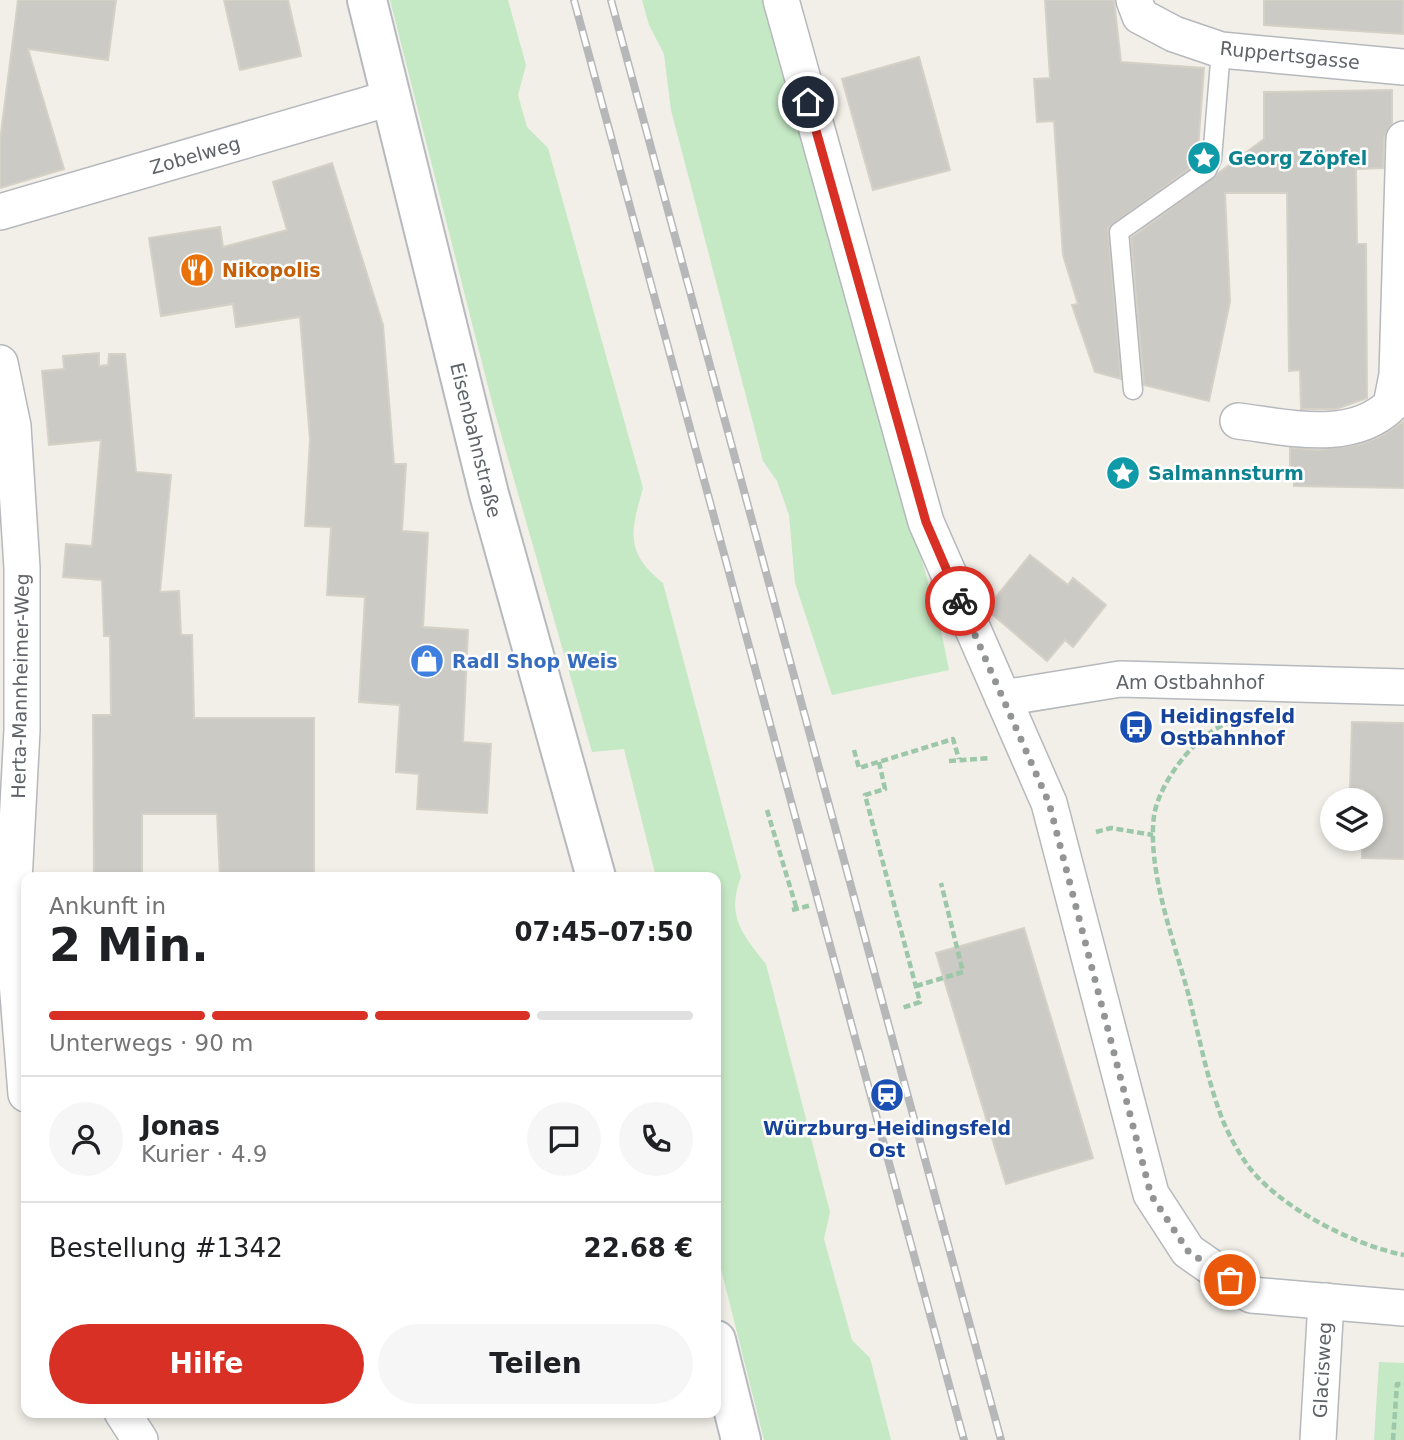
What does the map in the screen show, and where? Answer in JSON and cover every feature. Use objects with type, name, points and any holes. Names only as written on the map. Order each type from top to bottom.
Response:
[{"type":"street","name":"Eisenbahnstraße","points":[[367,0],[489,494],[595,872]]},
{"type":"street","points":[[781,0],[926,522],[1049,803],[1151,1195],[1188,1251],[1251,1295],[1404,1308]]},
{"type":"street","name":"Ruppertsgasse","points":[[1137,8],[1174,34],[1221,50],[1404,67]]},
{"type":"street","name":"Zobelweg","points":[[0,212],[390,98]]},
{"type":"street","points":[[1238,421],[1309,429],[1360,426],[1391,405],[1397,375],[1404,139]]},
{"type":"street","name":"Herta-Mannheimer-Weg","points":[[0,363],[13,426],[22,568],[22,730],[12,919],[21,1032]]},
{"type":"street","name":"Am Ostbahnhof","points":[[1003,698],[1120,679],[1404,687]]},
{"type":"street","name":"Glacisweg","points":[[1318,1440],[1326,1301]]},
{"type":"street","points":[[721,1360],[741,1440]]},
{"type":"street","points":[[126,1418],[140,1440]]},
{"type":"lane","points":[[1133,390],[1119,232],[1208,170],[1212,159],[1221,50]]},
{"type":"path","points":[[1240,721],[1228,722],[1210,734],[1175,768],[1157,798],[1153,827],[1159,880],[1216,1102],[1236,1146],[1265,1183],[1306,1214],[1344,1236],[1381,1250],[1404,1255]]},
{"type":"path","points":[[854,750],[859,768],[953,739],[959,759]]},
{"type":"path","points":[[878,762],[885,789],[865,795],[920,1002],[902,1008]]},
{"type":"path","points":[[767,810],[794,910],[812,905]]},
{"type":"path","points":[[916,986],[963,972],[941,883]]},
{"type":"path","points":[[1393,1440],[1397,1384],[1404,1384]]},
{"type":"green space","points":[[390,0],[508,0],[526,65],[518,95],[527,127],[548,148],[643,488],[634,529],[636,551],[650,572],[663,583],[741,877],[735,903],[736,914],[744,934],[766,964],[830,1212],[824,1239],[852,1340],[870,1358],[891,1440],[764,1440],[721,1269],[721,872],[655,872],[624,749],[592,752],[493,406]]},
{"type":"green space","points":[[642,0],[781,0],[765,4],[939,621],[949,670],[832,695],[795,583],[789,515],[777,481],[763,461],[671,110],[664,54],[649,25]]},
{"type":"green space","points":[[1379,1362],[1404,1363],[1404,1440],[1374,1440]]},
{"type":"building","points":[[18,0],[116,0],[108,60],[28,49],[64,169],[0,188],[0,141]]},
{"type":"building","points":[[224,0],[288,0],[301,56],[240,70]]},
{"type":"building","points":[[1045,0],[1114,0],[1121,62],[1204,68],[1197,163],[1108,228],[1121,379],[1095,372],[1072,305],[1078,304],[1063,255],[1054,121],[1037,122],[1034,79],[1050,78]]},
{"type":"building","points":[[1264,0],[1404,0],[1403,34],[1264,25]]},
{"type":"building","points":[[919,57],[950,170],[873,190],[842,79]]},
{"type":"building","points":[[1392,90],[1392,123],[1384,138],[1383,168],[1356,169],[1357,244],[1366,244],[1367,398],[1336,409],[1301,409],[1300,370],[1289,371],[1287,193],[1225,193],[1230,302],[1209,401],[1144,385],[1131,238],[1264,139],[1264,92]]},
{"type":"building","points":[[332,163],[383,325],[394,464],[406,464],[402,531],[428,533],[423,627],[468,630],[463,742],[491,744],[487,813],[417,809],[419,774],[396,772],[400,705],[359,702],[365,597],[327,595],[331,527],[305,526],[310,439],[300,317],[236,327],[233,304],[161,316],[149,238],[220,227],[223,247],[287,230],[273,182]]},
{"type":"building","points":[[99,353],[99,366],[108,365],[109,354],[125,354],[136,472],[171,475],[160,592],[179,591],[181,635],[192,635],[194,718],[314,718],[314,872],[220,872],[217,814],[142,814],[142,872],[94,872],[93,715],[111,715],[110,636],[104,636],[102,580],[63,577],[66,544],[92,546],[101,440],[49,445],[42,371],[64,369],[63,356]]},
{"type":"building","points":[[1404,421],[1404,488],[1294,486],[1294,480],[1290,480],[1290,448],[1319,450],[1361,444],[1383,435]]},
{"type":"building","points":[[1030,555],[1068,585],[1073,578],[1106,605],[1073,647],[1065,640],[1047,661],[986,609]]},
{"type":"building","points":[[1352,722],[1404,723],[1404,859],[1362,858],[1362,851],[1383,851],[1383,788],[1350,788]]},
{"type":"building","points":[[1024,928],[1093,1158],[1006,1184],[936,953]]},
{"type":"railway","points":[[574,0],[964,1440]]},
{"type":"railway","points":[[611,0],[1001,1440]]},
{"type":"way so far","points":[[960,601],[1049,803],[1151,1195],[1188,1251],[1230,1280]]},
{"type":"place","name":"Georg Zöpfel","points":[[1204,158]]},
{"type":"place","name":"Nikopolis","points":[[197,270]]},
{"type":"place","name":"Salmannsturm","points":[[1123,473]]},
{"type":"place","name":"Radl Shop Weis","points":[[427,661]]},
{"type":"place","name":"Heidingsfeld Ostbahnhof","points":[[1136,727]]},
{"type":"place","name":"Würzburg-Heidingsfeld Ost","points":[[887,1095]]},
{"type":"route","points":[[808,102],[926,522],[960,601]]}]
